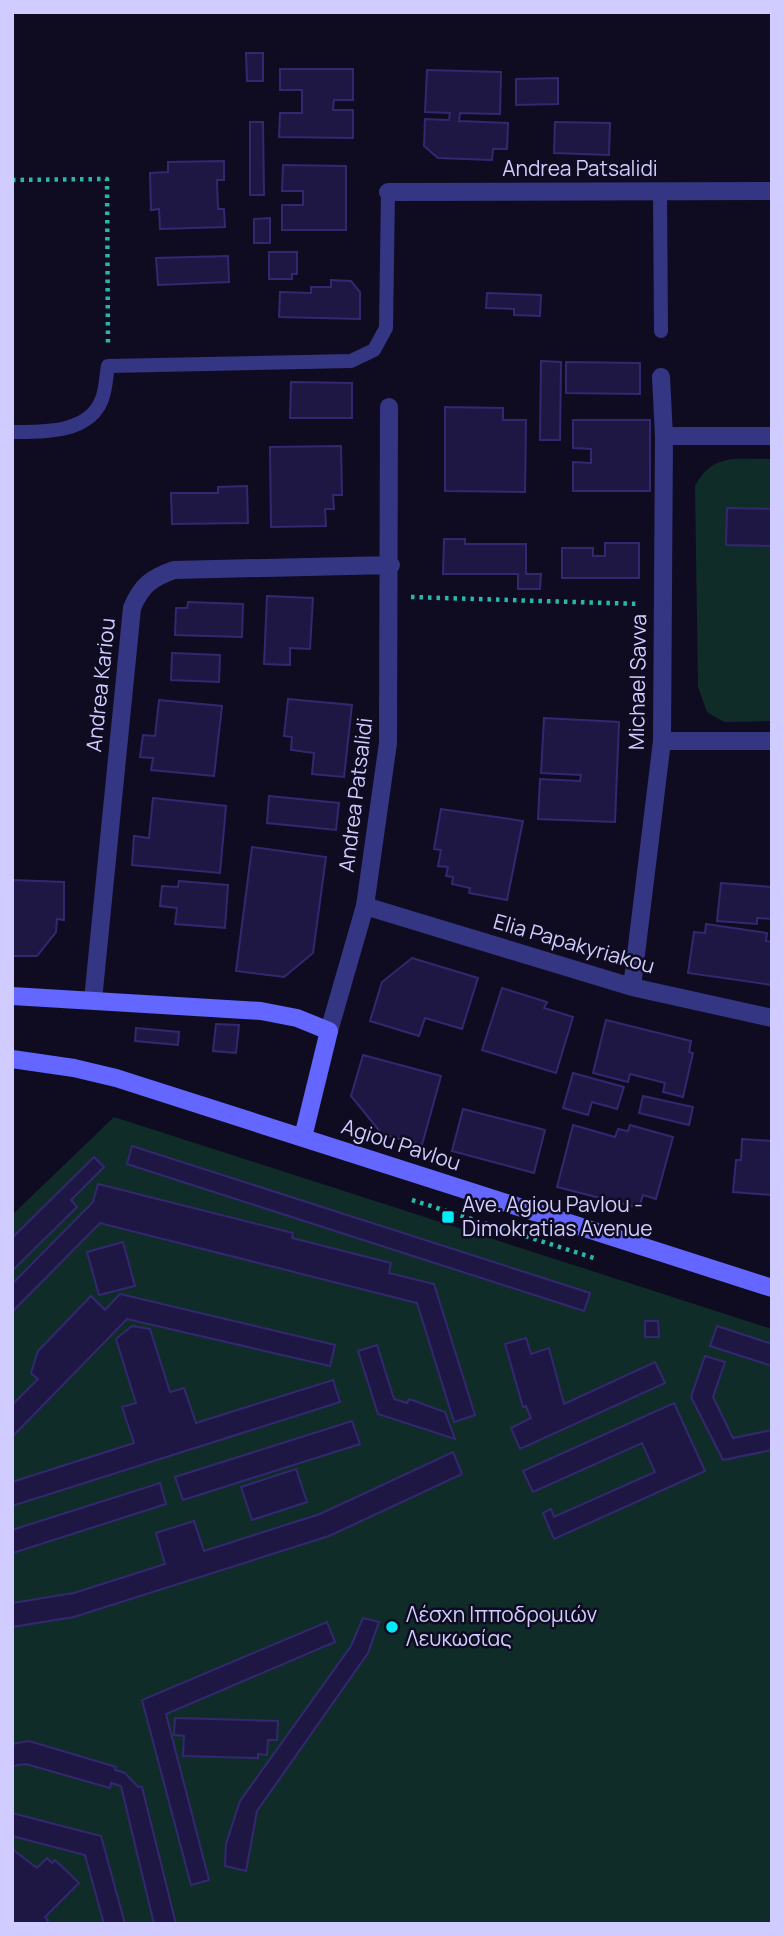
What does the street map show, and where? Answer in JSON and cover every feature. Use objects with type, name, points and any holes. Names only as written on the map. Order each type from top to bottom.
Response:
[{"type":"main road","points":[[12,996],[261,1011],[297,1018],[329,1031]]},
{"type":"main road","name":"Andrea Patsalidi","points":[[303,1138],[329,1031]]},
{"type":"main road","name":"Agiou Pavlou","points":[[12,1059],[74,1068],[116,1078],[772,1288]]},
{"type":"street","name":"Andrea Patsalidi","points":[[388,192],[772,191]]},
{"type":"street","name":"Michael Savva","points":[[632,987],[662,741],[664,436],[661,377]]},
{"type":"street","name":"Andrea Patsalidi","points":[[329,1031],[365,906],[388,743],[391,596],[389,407]]},
{"type":"street","points":[[664,436],[772,436]]},
{"type":"street","name":"Andrea Kariou","points":[[93,1000],[132,608],[139,590],[153,577],[173,570],[391,565]]},
{"type":"street","points":[[662,741],[772,741]]},
{"type":"street","name":"Elia Papakyriakou","points":[[365,906],[632,987],[772,1018]]},
{"type":"lane","points":[[12,432],[52,431],[78,425],[102,401],[108,366],[351,361],[374,350],[386,328],[388,192]]},
{"type":"lane","points":[[660,192],[661,331]]},
{"type":"path","points":[[12,180],[107,179],[108,366]]},
{"type":"path","points":[[391,596],[662,605]]},
{"type":"green space","points":[[737,459],[772,459],[772,721],[724,722],[707,712],[698,687],[695,486],[710,467],[718,463]]},
{"type":"green space","name":"Λέσχη Ιπποδρομιών Λευκωσίας","points":[[114,1117],[772,1329],[772,1924],[12,1924],[12,1215]]},
{"type":"building","points":[[246,53],[263,53],[263,81],[247,81]]},
{"type":"building","points":[[280,69],[353,69],[353,100],[334,100],[333,110],[353,110],[353,138],[279,137],[280,113],[302,113],[302,90],[280,90]]},
{"type":"building","points":[[427,70],[501,72],[500,114],[460,113],[459,121],[508,123],[507,149],[493,149],[492,160],[438,158],[424,146],[425,119],[449,120],[450,113],[425,112]]},
{"type":"building","points":[[558,78],[558,104],[516,105],[516,79]]},
{"type":"building","points":[[250,122],[263,122],[264,195],[250,195]]},
{"type":"building","points":[[555,122],[610,123],[609,155],[554,153]]},
{"type":"building","points":[[224,161],[224,180],[217,180],[218,209],[224,209],[225,227],[160,229],[159,209],[151,210],[150,173],[168,172],[168,162]]},
{"type":"building","points":[[283,165],[346,166],[346,230],[282,230],[282,205],[303,205],[303,191],[282,191]]},
{"type":"building","points":[[270,218],[270,243],[254,243],[254,219]]},
{"type":"building","points":[[269,252],[297,252],[297,274],[292,274],[292,279],[269,279]]},
{"type":"building","points":[[228,256],[229,282],[158,285],[156,258]]},
{"type":"building","points":[[331,280],[351,281],[360,292],[360,319],[279,317],[280,292],[311,293],[311,287],[331,287]]},
{"type":"building","points":[[487,293],[541,295],[540,316],[514,315],[514,309],[486,308]]},
{"type":"building","points":[[541,361],[561,362],[560,440],[540,440]]},
{"type":"building","points":[[566,362],[640,363],[640,394],[566,393]]},
{"type":"building","points":[[291,382],[352,383],[352,418],[290,418]]},
{"type":"building","points":[[445,407],[503,408],[503,420],[526,420],[525,492],[445,491]]},
{"type":"building","points":[[573,420],[650,420],[650,491],[573,491],[573,462],[591,463],[591,449],[573,448]]},
{"type":"building","points":[[341,446],[342,495],[333,495],[334,509],[325,509],[326,526],[271,527],[270,447]]},
{"type":"building","points":[[247,486],[248,523],[172,524],[171,493],[218,493],[218,487]]},
{"type":"building","points":[[727,508],[772,509],[772,546],[726,545]]},
{"type":"building","points":[[444,539],[465,539],[465,544],[526,544],[526,574],[541,574],[540,589],[518,589],[518,574],[443,574]]},
{"type":"building","points":[[605,543],[639,543],[639,578],[562,578],[562,548],[593,548],[593,556],[605,556]]},
{"type":"building","points":[[267,596],[313,598],[310,649],[290,648],[290,665],[264,664]]},
{"type":"building","points":[[188,602],[243,604],[242,637],[175,635],[176,608],[187,608]]},
{"type":"building","points":[[172,653],[220,655],[219,682],[171,680]]},
{"type":"building","points":[[288,699],[352,705],[344,777],[312,774],[314,753],[291,750],[292,737],[284,736]]},
{"type":"building","points":[[159,700],[222,706],[214,776],[151,770],[153,758],[140,757],[143,735],[155,736]]},
{"type":"building","points":[[544,718],[619,722],[615,822],[538,819],[540,779],[580,781],[581,775],[541,773]]},
{"type":"building","points":[[269,796],[339,803],[336,830],[267,823]]},
{"type":"building","points":[[153,798],[226,806],[220,873],[132,865],[134,836],[149,838]]},
{"type":"building","points":[[441,809],[523,821],[507,900],[469,893],[470,888],[452,884],[453,877],[446,876],[448,867],[438,866],[441,850],[434,849]]},
{"type":"building","points":[[252,847],[326,857],[313,953],[284,977],[236,971]]},
{"type":"building","points":[[12,880],[64,882],[64,920],[57,919],[56,932],[37,956],[12,956]]},
{"type":"building","points":[[179,881],[228,885],[225,928],[175,924],[177,908],[160,906],[162,886],[178,887]]},
{"type":"building","points":[[721,883],[772,887],[772,919],[757,918],[757,924],[717,921]]},
{"type":"building","points":[[706,924],[767,933],[766,941],[772,942],[772,985],[688,973],[694,932],[705,933]]},
{"type":"building","points":[[412,958],[478,978],[462,1029],[425,1018],[419,1036],[370,1021],[382,982]]},
{"type":"building","points":[[502,988],[547,1002],[544,1008],[573,1017],[556,1073],[482,1050]]},
{"type":"building","points":[[606,1020],[691,1041],[689,1052],[693,1053],[683,1097],[663,1092],[665,1083],[630,1074],[628,1082],[593,1073]]},
{"type":"building","points":[[216,1024],[239,1025],[236,1053],[213,1051]]},
{"type":"building","points":[[136,1028],[179,1032],[178,1045],[135,1041]]},
{"type":"building","points":[[363,1055],[441,1076],[422,1145],[382,1134],[351,1096]]},
{"type":"building","points":[[573,1073],[624,1087],[617,1109],[592,1102],[588,1115],[563,1108]]},
{"type":"building","points":[[643,1096],[693,1107],[689,1125],[639,1113]]},
{"type":"building","points":[[463,1109],[545,1130],[534,1173],[452,1151]]},
{"type":"building","points":[[573,1125],[615,1137],[618,1129],[628,1131],[630,1125],[673,1137],[656,1199],[643,1195],[639,1208],[557,1187]]},
{"type":"building","points":[[742,1139],[772,1141],[772,1195],[733,1192],[736,1160],[741,1160]]},
{"type":"building","points":[[132,1146],[590,1293],[584,1311],[127,1164]]},
{"type":"building","points":[[94,1157],[104,1167],[71,1200],[77,1207],[12,1271],[12,1238]]},
{"type":"building","points":[[98,1184],[293,1233],[292,1238],[391,1263],[389,1273],[434,1284],[475,1415],[454,1422],[417,1303],[100,1223],[12,1312],[12,1284],[93,1202]]},
{"type":"building","points":[[123,1242],[135,1286],[99,1295],[87,1252]]},
{"type":"building","points":[[120,1294],[335,1345],[330,1366],[127,1319],[12,1437],[12,1405],[38,1379],[31,1373],[38,1351],[91,1296],[105,1310]]},
{"type":"building","points":[[645,1321],[658,1321],[659,1337],[645,1337]]},
{"type":"building","points":[[132,1326],[150,1329],[170,1392],[184,1388],[196,1423],[333,1380],[340,1402],[12,1506],[12,1482],[134,1443],[122,1407],[136,1403],[116,1339]]},
{"type":"building","points":[[717,1326],[772,1344],[772,1366],[710,1346]]},
{"type":"building","points":[[526,1338],[531,1354],[549,1348],[564,1404],[655,1362],[665,1383],[520,1449],[511,1428],[531,1418],[526,1406],[523,1407],[505,1344]]},
{"type":"building","points":[[377,1345],[394,1399],[407,1403],[409,1399],[445,1412],[455,1439],[378,1414],[358,1351]]},
{"type":"building","points":[[705,1356],[725,1362],[713,1397],[733,1438],[772,1430],[772,1450],[723,1460],[691,1397]]},
{"type":"building","points":[[674,1403],[705,1471],[554,1539],[543,1513],[551,1509],[554,1517],[655,1472],[642,1443],[533,1492],[523,1471]]},
{"type":"building","points":[[352,1421],[360,1444],[183,1500],[175,1477]]},
{"type":"building","points":[[453,1452],[462,1474],[329,1536],[74,1617],[12,1627],[12,1603],[74,1593],[165,1564],[156,1533],[194,1521],[204,1551],[320,1514]]},
{"type":"building","points":[[296,1469],[307,1502],[252,1520],[241,1487]]},
{"type":"building","points":[[160,1483],[166,1504],[13,1553],[12,1530]]},
{"type":"building","points":[[363,1618],[379,1622],[368,1653],[257,1811],[246,1871],[225,1866],[226,1844],[240,1801],[351,1646]]},
{"type":"building","points":[[327,1622],[335,1642],[166,1714],[209,1880],[191,1885],[142,1700]]},
{"type":"building","points":[[175,1718],[278,1721],[277,1740],[268,1740],[267,1755],[258,1754],[258,1758],[183,1756],[184,1736],[174,1735]]},
{"type":"building","points":[[29,1741],[116,1767],[115,1770],[125,1773],[138,1787],[142,1787],[176,1924],[154,1924],[121,1786],[111,1783],[110,1788],[26,1764],[12,1766],[12,1744]]},
{"type":"building","points":[[12,1813],[101,1836],[125,1924],[104,1924],[85,1855],[12,1836]]},
{"type":"building","points":[[12,1849],[37,1868],[47,1858],[52,1863],[55,1860],[79,1883],[45,1917],[48,1920],[45,1924],[12,1924]]},
{"type":"place","name":"Ave. Agiou Pavlou - Dimokratias Avenue","points":[[448,1217]]},
{"type":"place","name":"Λέσχη Ιπποδρομιών Λευκωσίας","points":[[392,1627]]}]
